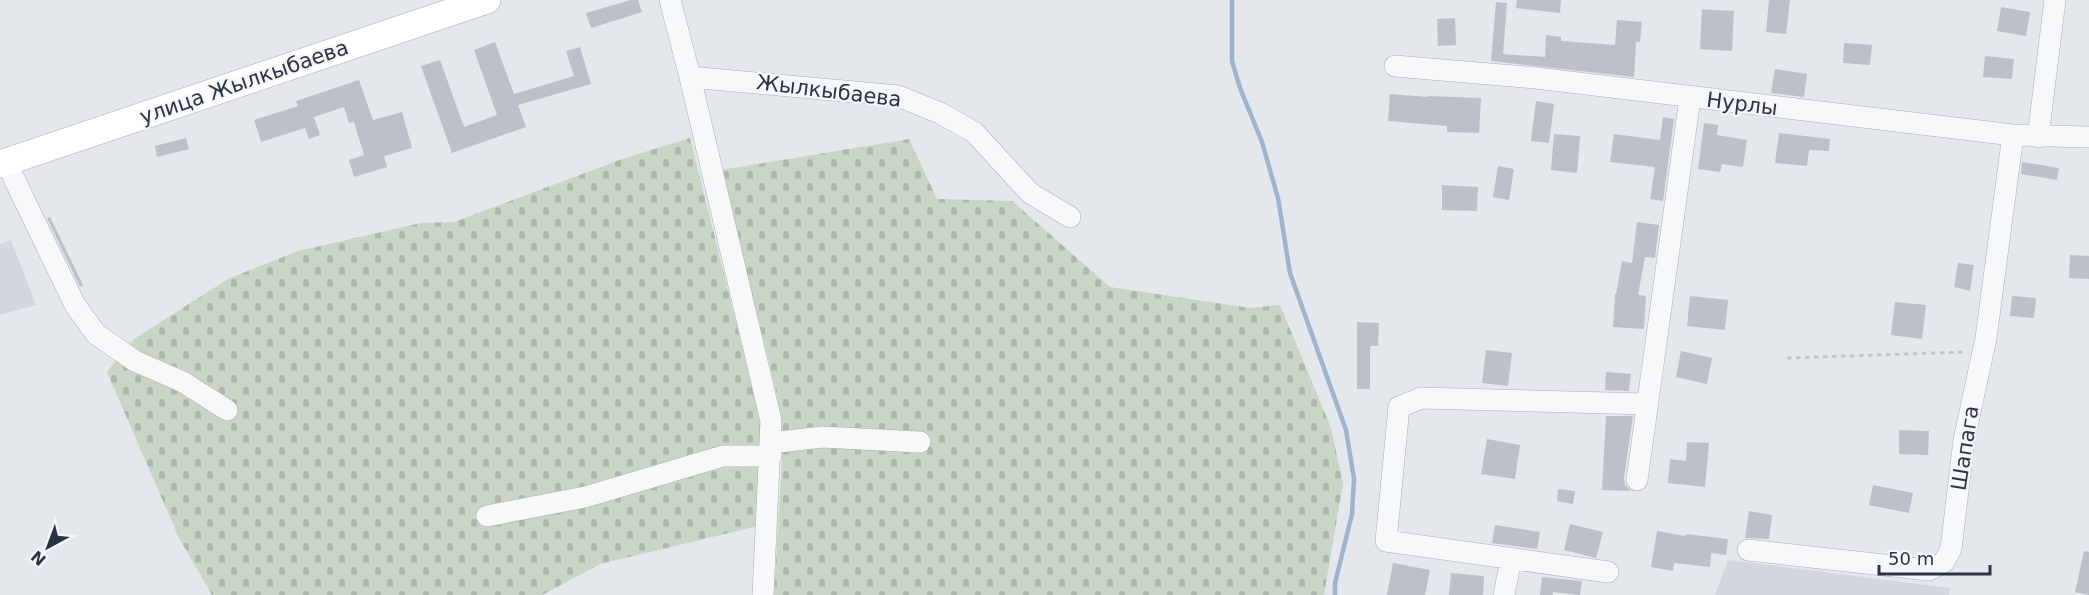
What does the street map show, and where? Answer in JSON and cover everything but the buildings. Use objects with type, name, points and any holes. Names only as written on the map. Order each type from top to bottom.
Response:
[{"type":"main road","name":"улица Жылкыбаева","points":[[3,163],[487,0]]},
{"type":"street","points":[[670,0],[771,421],[763,595]]},
{"type":"street","points":[[2038,137],[2055,0]]},
{"type":"street","name":"Нурлы","points":[[1395,66],[1536,78],[2013,135],[2089,137]]},
{"type":"street","name":"Жылкыбаева","points":[[690,77],[898,96],[940,113],[974,132],[1030,193],[1070,217]]},
{"type":"street","points":[[1636,480],[1690,98]]},
{"type":"street","name":"Шапага","points":[[1748,550],[1929,570],[1944,562],[1951,549],[1964,440],[1983,351],[2013,135]]},
{"type":"street","points":[[3,163],[75,305],[96,334],[135,361],[183,382],[227,410]]},
{"type":"street","points":[[1608,572],[1386,541],[1399,407],[1420,398],[1647,404]]},
{"type":"street","points":[[487,516],[585,496],[723,456],[771,450],[822,437],[920,442]]},
{"type":"street","points":[[1504,595],[1511,559]]},
{"type":"path","points":[[1787,358],[1983,351]]},
{"type":"shaded area","points":[[11,240],[36,305],[0,315],[0,244]]},
{"type":"shaded area","points":[[1728,560],[1950,588],[1949,595],[1715,595]]},
{"type":"green space","points":[[690,138],[761,422],[758,526],[600,564],[542,595],[212,595],[179,538],[107,372],[134,339],[228,279],[298,251],[421,223],[454,222],[625,158]]},
{"type":"green space","points":[[909,139],[937,199],[1012,201],[1110,287],[1250,308],[1280,305],[1331,428],[1343,483],[1324,595],[774,595],[783,442],[777,395],[721,170]]},
{"type":"waterway","points":[[1232,0],[1232,61],[1240,88],[1262,142],[1278,198],[1290,273],[1346,430],[1354,479],[1352,514],[1335,583],[1335,595]]}]
